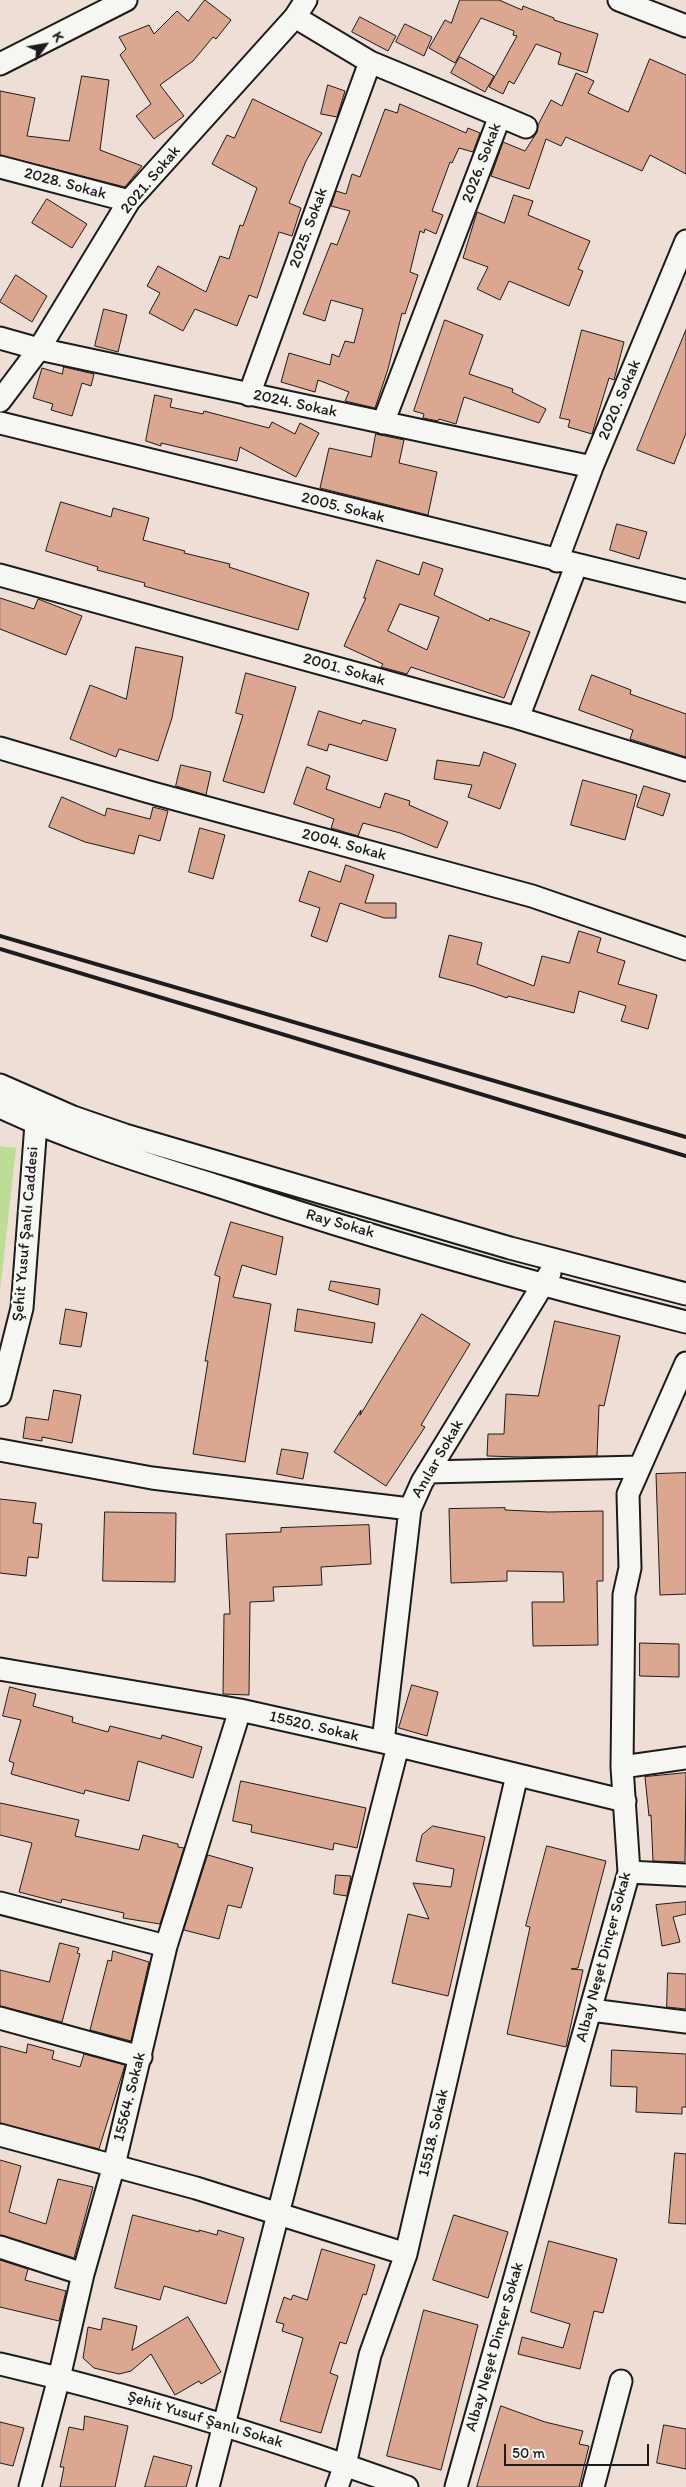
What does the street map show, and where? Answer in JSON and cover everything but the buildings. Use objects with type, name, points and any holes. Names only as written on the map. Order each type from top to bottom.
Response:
[{"type":"street","points":[[0,64],[126,0]]},
{"type":"street","points":[[619,0],[686,26]]},
{"type":"street","name":"2026. Sokak","points":[[301,9],[370,62],[500,116],[383,423]]},
{"type":"street","name":"2021. Sokak","points":[[0,402],[39,349],[129,200],[301,9]]},
{"type":"street","name":"2025. Sokak","points":[[249,394],[370,62]]},
{"type":"street","points":[[500,116],[526,127]]},
{"type":"street","name":"2028. Sokak","points":[[0,167],[129,200]]},
{"type":"street","name":"2020. Sokak","points":[[518,718],[566,564],[592,467],[686,240]]},
{"type":"street","name":"2024. Sokak","points":[[0,338],[39,349],[592,467]]},
{"type":"street","name":"2005. Sokak","points":[[0,423],[566,564],[686,591]]},
{"type":"street","name":"2001. Sokak","points":[[0,574],[518,718],[686,770]]},
{"type":"street","name":"2004. Sokak","points":[[0,748],[149,792],[532,896],[686,949]]},
{"type":"street","points":[[0,1085],[106,1129],[558,1260],[686,1294]]},
{"type":"street","name":"Şehit Yusuf Şanlı Caddesi","points":[[0,1395],[22,1308],[37,1101]]},
{"type":"street","name":"Ray Sokak","points":[[0,1108],[79,1142],[280,1207],[686,1322]]},
{"type":"street","name":"Anılar Sokak","points":[[208,2487],[278,2216],[390,1744],[410,1509],[428,1472],[558,1260]]},
{"type":"street","name":"Albay Neşet Dinçer Sokak","points":[[456,2487],[629,1872],[622,1767],[624,1595],[630,1568],[628,1494],[686,1363]]},
{"type":"street","points":[[0,1450],[152,1478],[410,1509]]},
{"type":"street","points":[[428,1472],[640,1467]]},
{"type":"street","name":"15520. Sokak","points":[[0,1669],[240,1710],[390,1744],[625,1802]]},
{"type":"street","name":"15564. Sokak","points":[[30,2487],[60,2378],[83,2274],[114,2165],[166,1946],[240,1710]]},
{"type":"street","points":[[622,1767],[686,1758]]},
{"type":"street","name":"15518. Sokak","points":[[337,2487],[345,2465],[370,2355],[406,2254],[517,1775]]},
{"type":"street","points":[[629,1872],[686,1875]]},
{"type":"street","points":[[0,1903],[166,1946]]},
{"type":"street","points":[[591,2010],[686,2022]]},
{"type":"street","points":[[0,2018],[141,2057]]},
{"type":"street","points":[[0,2135],[196,2188],[278,2216],[406,2254]]},
{"type":"street","points":[[0,2247],[83,2274]]},
{"type":"street","name":"Şehit Yusuf Şanlı Sokak","points":[[0,2364],[60,2378],[224,2424],[407,2487]]},
{"type":"street","points":[[593,2487],[620,2381]]},
{"type":"green space","points":[[0,1146],[16,1148],[0,1291]]},
{"type":"railway","points":[[0,936],[686,1137]]},
{"type":"railway","points":[[0,949],[686,1156]]}]
